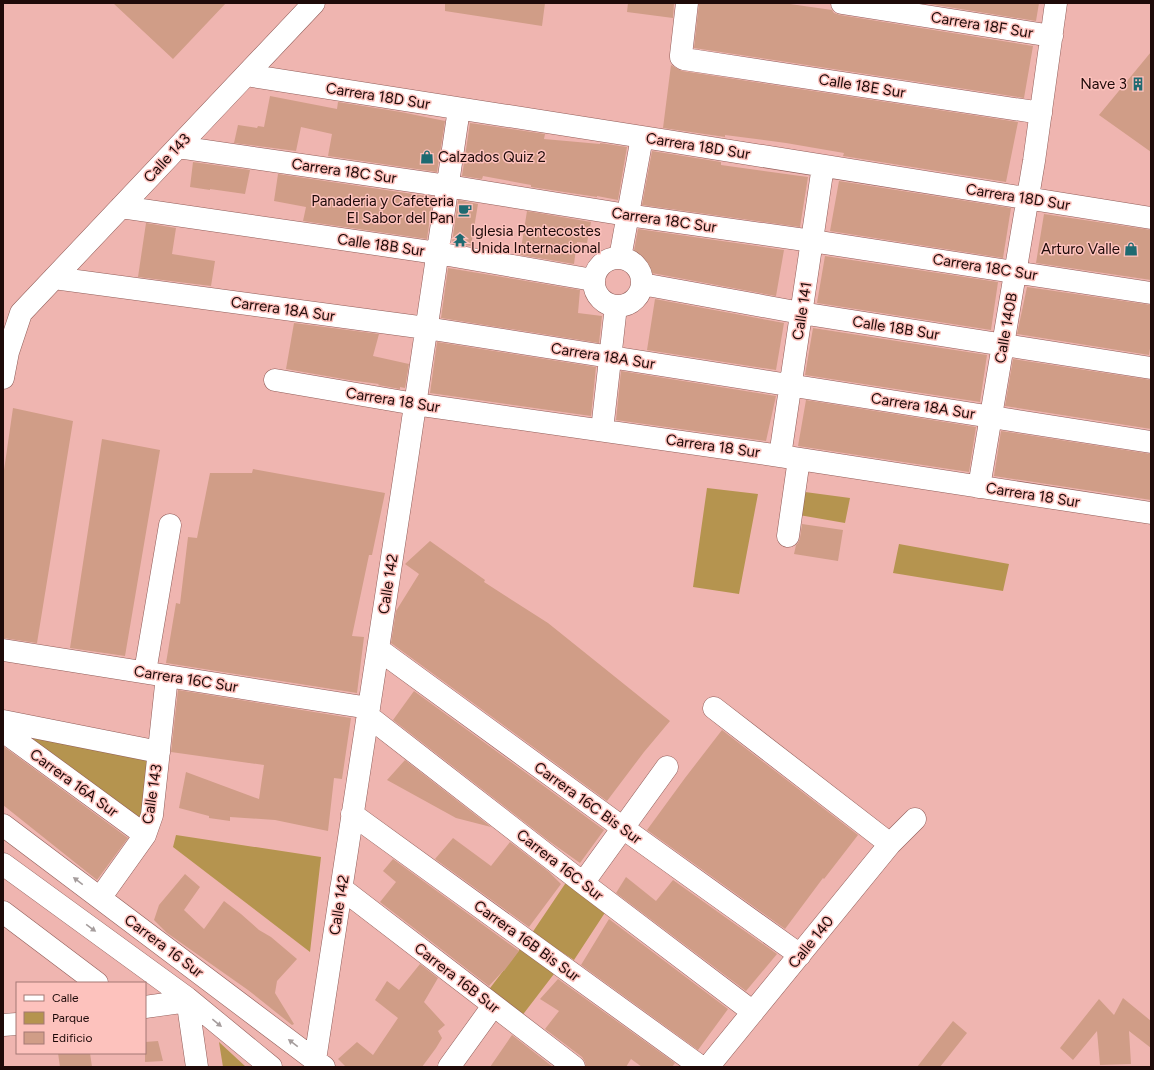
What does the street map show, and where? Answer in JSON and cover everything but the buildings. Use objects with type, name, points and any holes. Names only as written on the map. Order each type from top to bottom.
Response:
[{"type":"street","name":"Calle 143","points":[[3,378],[8,352],[21,313],[314,3]]},
{"type":"street","name":"Calle 18E Sur","points":[[687,3],[681,55],[684,59],[1041,112]]},
{"type":"street","name":"Carrera 18F Sur","points":[[842,3],[1052,36]]},
{"type":"street","name":"Calle 140B","points":[[979,487],[1028,198],[1056,3]]},
{"type":"street","name":"Carrera 18D Sur","points":[[246,75],[1151,218]]},
{"type":"street","name":"Calle 142","points":[[320,1063],[341,888],[459,109]]},
{"type":"street","points":[[620,258],[642,137]]},
{"type":"street","name":"Carrera 18C Sur","points":[[178,147],[448,186],[627,215],[812,241],[1151,293]]},
{"type":"street","name":"Calle 141","points":[[788,536],[790,385],[823,166]]},
{"type":"street","name":"Calle 18B Sur","points":[[121,207],[437,253],[593,280]]},
{"type":"street","points":[[620,258],[629,260],[636,266],[641,275],[642,284],[640,293],[634,301],[625,305],[616,306],[607,304],[599,298],[594,290],[593,280],[596,271],[602,263],[609,259],[620,258]]},
{"type":"street","name":"Carrera 18A Sur","points":[[54,278],[426,328],[1151,442]]},
{"type":"street","name":"Calle 18B Sur","points":[[642,284],[801,312],[1151,368]]},
{"type":"street","points":[[602,430],[616,306]]},
{"type":"street","name":"Carrera 18 Sur","points":[[275,380],[415,404],[789,457],[1151,514]]},
{"type":"street","points":[[145,672],[170,525]]},
{"type":"street","name":"Carrera 16C Bis Sur","points":[[378,649],[800,955]]},
{"type":"street","name":"Carrera 16C Sur","points":[[3,650],[145,672],[368,712],[584,883],[753,1012]]},
{"type":"street","name":"Calle 143","points":[[100,898],[145,835],[152,815],[167,676]]},
{"type":"street","points":[[714,708],[890,844]]},
{"type":"street","points":[[3,721],[158,752]]},
{"type":"street","name":"Carrera 16A Sur","points":[[3,731],[145,835]]},
{"type":"street","points":[[584,883],[667,766]]},
{"type":"street","name":"Carrera 16B Bis Sur","points":[[352,814],[701,1067]]},
{"type":"street","name":"Calle 140","points":[[708,1067],[890,844],[915,819]]},
{"type":"street","name":"Carrera 16 Sur","points":[[3,825],[320,1063]]},
{"type":"street","name":"Carrera 16 Sur","points":[[3,864],[188,999],[271,1067]]},
{"type":"street","name":"Carrera 16B Sur","points":[[341,888],[574,1067]]},
{"type":"street","points":[[3,912],[96,982]]},
{"type":"street","points":[[146,1006],[188,999],[198,1067]]},
{"type":"street","points":[[449,1067],[493,1006]]},
{"type":"street","points":[[3,1025],[16,1024]]},
{"type":"green space","points":[[707,488],[758,494],[739,594],[693,587]]},
{"type":"green space","points":[[805,492],[850,498],[845,523],[799,515]]},
{"type":"green space","points":[[899,544],[1009,564],[1003,591],[893,573]]},
{"type":"green space","points":[[10,726],[152,756],[141,823]]},
{"type":"green space","points":[[176,835],[321,857],[310,952],[173,847]]},
{"type":"green space","points":[[567,881],[608,908],[574,960],[532,933]]},
{"type":"green space","points":[[523,945],[557,970],[518,1021],[484,996]]},
{"type":"green space","points":[[219,1042],[246,1067],[223,1067]]},
{"type":"place","name":"Nave 3","points":[[1138,84]]},
{"type":"place","name":"Calzados Quiz 2","points":[[427,157]]},
{"type":"place","name":"Panaderia y Cafeteria El Sabor del Pan","points":[[465,210]]},
{"type":"place","name":"Iglesia Pentecostes Unida Internacional","points":[[460,240]]},
{"type":"place","name":"Arturo Valle","points":[[1131,249]]}]
